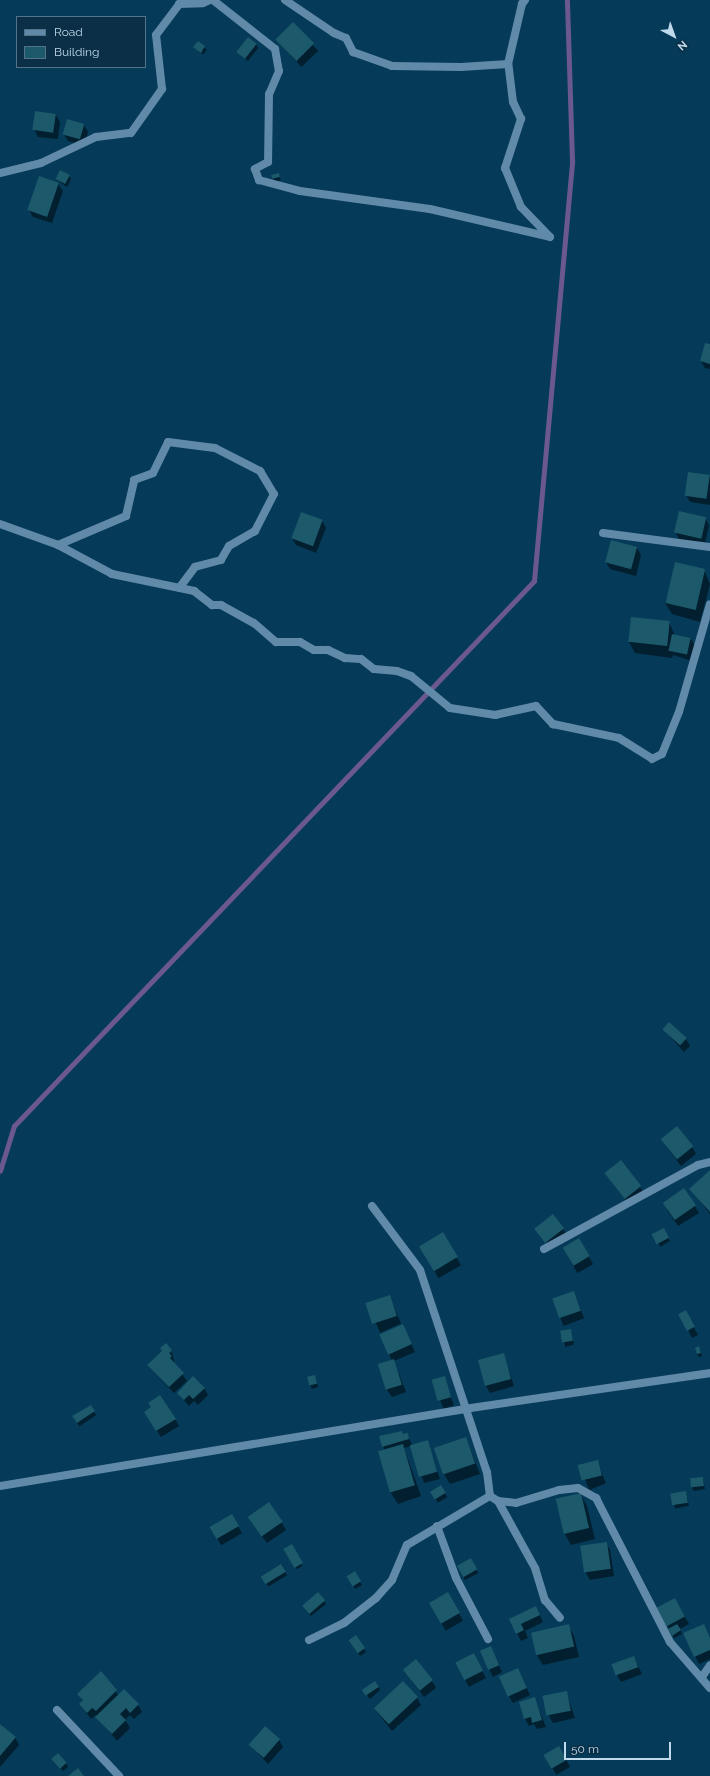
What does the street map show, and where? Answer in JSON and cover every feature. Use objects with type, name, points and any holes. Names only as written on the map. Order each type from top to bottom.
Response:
[{"type":"street","points":[[0,173],[41,163],[96,137],[131,133],[162,89],[156,35],[179,4],[210,0]]},
{"type":"street","points":[[213,0],[275,49],[279,71],[269,94],[268,162],[255,169],[259,180],[300,191],[430,209],[550,237],[521,207],[505,168],[521,119],[513,102],[508,64],[522,4],[525,0]]},
{"type":"street","points":[[285,0],[334,33],[346,38],[353,52],[392,66],[461,67],[508,64]]},
{"type":"street","points":[[58,545],[126,516],[134,480],[153,473],[168,442],[215,448],[260,471],[274,494],[255,531],[229,546],[221,560],[195,567],[179,588]]},
{"type":"street","points":[[0,524],[58,545],[112,574],[194,591],[212,605],[221,605],[254,623],[276,642],[288,644],[300,642],[314,650],[328,650],[345,658],[361,659],[374,669],[397,671],[411,676],[450,708],[495,715],[536,706],[553,724],[619,738],[652,759],[662,754],[679,712],[710,604]]},
{"type":"street","points":[[603,533],[710,547]]},
{"type":"street","points":[[544,1249],[698,1165],[710,1162]]},
{"type":"street","points":[[372,1206],[420,1270],[464,1409],[487,1472],[490,1496]]},
{"type":"street","points":[[0,1486],[464,1409],[710,1373]]},
{"type":"street","points":[[490,1496],[498,1501],[516,1503],[559,1490],[578,1488],[596,1498],[670,1642],[710,1688]]},
{"type":"street","points":[[309,1640],[344,1623],[376,1598],[392,1580],[407,1545],[490,1496]]},
{"type":"street","points":[[498,1501],[535,1568],[545,1600],[560,1618]]},
{"type":"street","points":[[437,1526],[456,1578],[488,1639]]},
{"type":"street","points":[[702,1677],[710,1665]]},
{"type":"street","points":[[57,1710],[119,1776]]},
{"type":"building","points":[[293,22],[314,43],[297,61],[275,40]]},
{"type":"building","points":[[248,37],[257,44],[245,59],[236,52]]},
{"type":"building","points":[[198,41],[205,46],[201,53],[193,47]]},
{"type":"building","points":[[35,111],[56,114],[53,133],[32,130]]},
{"type":"building","points":[[67,119],[84,124],[80,139],[63,134]]},
{"type":"building","points":[[60,170],[70,175],[65,184],[55,179]]},
{"type":"building","points":[[279,173],[280,177],[272,179],[271,175]]},
{"type":"building","points":[[39,176],[59,183],[47,217],[27,210]]},
{"type":"building","points":[[705,343],[710,344],[710,364],[700,361]]},
{"type":"building","points":[[688,472],[710,475],[706,499],[685,496]]},
{"type":"building","points":[[679,511],[706,517],[701,539],[674,532]]},
{"type":"building","points":[[301,512],[323,520],[313,546],[291,538]]},
{"type":"building","points":[[611,540],[637,547],[631,569],[605,562]]},
{"type":"building","points":[[675,562],[705,569],[696,610],[666,603]]},
{"type":"building","points":[[631,617],[670,621],[667,646],[628,642]]},
{"type":"building","points":[[672,634],[691,638],[687,655],[668,651]]},
{"type":"building","points":[[669,1022],[687,1038],[680,1045],[662,1029]]},
{"type":"building","points":[[677,1126],[693,1146],[677,1159],[661,1139]]},
{"type":"building","points":[[621,1160],[641,1186],[625,1199],[604,1173]]},
{"type":"building","points":[[710,1170],[710,1212],[689,1189]]},
{"type":"building","points":[[684,1188],[696,1205],[675,1220],[663,1203]]},
{"type":"building","points":[[553,1214],[564,1228],[545,1243],[534,1229]]},
{"type":"building","points":[[664,1228],[669,1238],[657,1244],[652,1234]]},
{"type":"building","points":[[443,1232],[458,1257],[434,1271],[419,1246]]},
{"type":"building","points":[[579,1238],[590,1256],[574,1266],[563,1248]]},
{"type":"building","points":[[574,1291],[581,1311],[559,1318],[552,1298]]},
{"type":"building","points":[[390,1295],[397,1316],[372,1324],[365,1303]]},
{"type":"building","points":[[686,1310],[695,1327],[687,1331],[678,1314]]},
{"type":"building","points":[[403,1324],[412,1344],[388,1355],[379,1335]]},
{"type":"building","points":[[571,1329],[573,1341],[562,1343],[560,1331]]},
{"type":"building","points":[[166,1343],[172,1350],[169,1353],[172,1356],[170,1358],[184,1373],[169,1387],[147,1365],[162,1351],[160,1348]]},
{"type":"building","points":[[699,1346],[701,1353],[697,1354],[695,1348]]},
{"type":"building","points":[[504,1353],[511,1379],[485,1386],[478,1360]]},
{"type":"building","points":[[394,1359],[402,1385],[386,1390],[378,1364]]},
{"type":"building","points":[[315,1375],[317,1384],[309,1386],[307,1377]]},
{"type":"building","points":[[193,1376],[205,1388],[193,1399],[189,1395],[184,1400],[177,1393]]},
{"type":"building","points":[[445,1376],[451,1397],[438,1401],[432,1380]]},
{"type":"building","points":[[160,1395],[176,1419],[156,1431],[144,1412],[151,1407],[148,1403]]},
{"type":"building","points":[[91,1405],[95,1411],[77,1423],[72,1416]]},
{"type":"building","points":[[402,1431],[403,1434],[408,1433],[409,1439],[382,1447],[379,1436]]},
{"type":"building","points":[[466,1437],[475,1463],[443,1475],[434,1448]]},
{"type":"building","points":[[428,1440],[437,1472],[419,1477],[410,1445]]},
{"type":"building","points":[[403,1444],[415,1485],[390,1493],[378,1451]]},
{"type":"building","points":[[598,1460],[602,1476],[581,1481],[578,1465]]},
{"type":"building","points":[[703,1477],[704,1486],[691,1487],[690,1478]]},
{"type":"building","points":[[441,1485],[446,1493],[435,1500],[430,1492]]},
{"type":"building","points":[[686,1491],[688,1503],[672,1505],[670,1494]]},
{"type":"building","points":[[581,1493],[589,1528],[564,1534],[556,1499]]},
{"type":"building","points":[[269,1502],[283,1522],[261,1537],[248,1517]]},
{"type":"building","points":[[232,1514],[239,1526],[216,1539],[209,1527]]},
{"type":"building","points":[[607,1542],[611,1569],[584,1572],[580,1546]]},
{"type":"building","points":[[292,1544],[303,1563],[294,1568],[283,1549]]},
{"type":"building","points":[[471,1558],[477,1569],[463,1577],[457,1566]]},
{"type":"building","points":[[281,1564],[286,1572],[265,1584],[261,1577]]},
{"type":"building","points":[[355,1571],[361,1581],[353,1586],[346,1576]]},
{"type":"building","points":[[318,1592],[325,1600],[309,1614],[302,1606]]},
{"type":"building","points":[[448,1592],[460,1613],[441,1624],[429,1603]]},
{"type":"building","points":[[675,1598],[685,1617],[666,1626],[656,1608]]},
{"type":"building","points":[[536,1606],[540,1615],[521,1624],[524,1630],[516,1634],[509,1619]]},
{"type":"building","points":[[569,1624],[574,1646],[536,1655],[531,1633]]},
{"type":"building","points":[[677,1624],[681,1630],[672,1636],[668,1629]]},
{"type":"building","points":[[704,1624],[710,1638],[710,1650],[694,1657],[683,1633]]},
{"type":"building","points":[[356,1635],[365,1648],[358,1653],[349,1640]]},
{"type":"building","points":[[491,1646],[499,1665],[488,1670],[480,1651]]},
{"type":"building","points":[[474,1653],[483,1671],[464,1680],[455,1663]]},
{"type":"building","points":[[634,1656],[638,1667],[616,1675],[611,1664]]},
{"type":"building","points":[[416,1659],[433,1680],[420,1691],[403,1670]]},
{"type":"building","points":[[518,1668],[527,1688],[508,1697],[499,1677]]},
{"type":"building","points":[[101,1671],[117,1690],[96,1711],[92,1708],[87,1713],[79,1704],[83,1700],[77,1694]]},
{"type":"building","points":[[375,1681],[379,1687],[366,1696],[362,1690]]},
{"type":"building","points":[[403,1681],[418,1697],[389,1724],[374,1708]]},
{"type":"building","points":[[124,1689],[139,1704],[130,1713],[126,1708],[120,1714],[126,1720],[112,1734],[95,1717]]},
{"type":"building","points":[[567,1691],[571,1711],[546,1715],[542,1696]]},
{"type":"building","points":[[535,1697],[542,1720],[532,1723],[531,1717],[524,1719],[519,1702]]},
{"type":"building","points":[[0,1724],[16,1737],[0,1756]]},
{"type":"building","points":[[265,1726],[280,1739],[264,1758],[249,1745]]},
{"type":"building","points":[[559,1746],[567,1760],[551,1769],[543,1755]]},
{"type":"building","points":[[58,1753],[67,1763],[60,1769],[51,1759]]},
{"type":"building","points":[[78,1768],[84,1776],[68,1776]]},
{"type":"waterway","points":[[0,1171],[14,1126],[534,581],[572,161],[567,0]]}]
